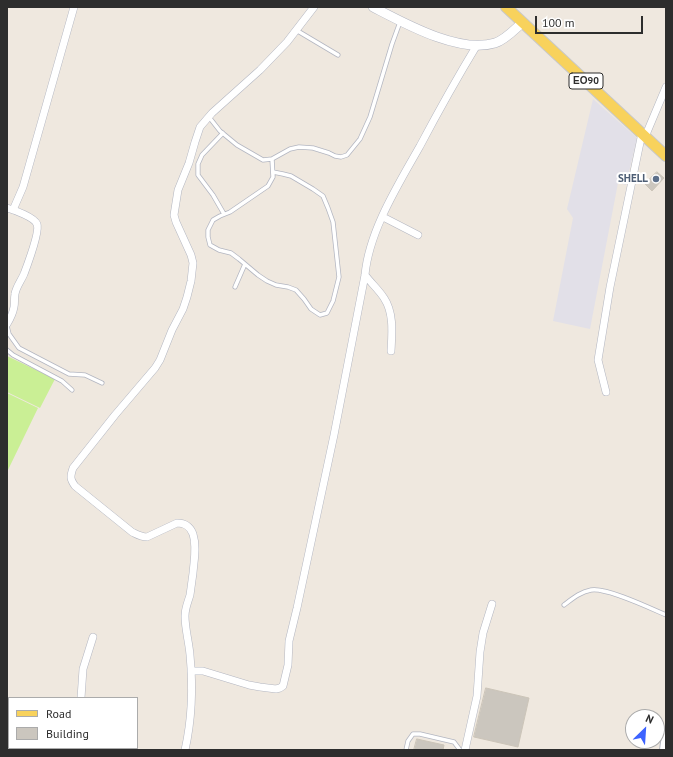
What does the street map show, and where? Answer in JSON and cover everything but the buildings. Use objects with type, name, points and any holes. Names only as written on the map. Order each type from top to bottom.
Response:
[{"type":"main road","points":[[373,7],[410,26],[446,40],[463,44],[477,45],[496,42],[522,23]]},
{"type":"main road","name":"ΕΟ90","points":[[506,7],[666,156]]},
{"type":"street","points":[[7,325],[13,312],[15,294],[24,274],[38,230],[38,225],[33,219],[10,209],[23,187],[74,7]]},
{"type":"street","points":[[185,750],[188,739],[192,679],[185,618],[190,595],[195,554],[193,533],[187,524],[177,523],[147,537],[142,537],[132,532],[75,486],[70,477],[73,468],[155,368],[183,309],[191,281],[193,263],[174,215],[178,190],[189,163],[194,142],[200,127],[209,116],[260,70],[287,42],[314,7]]},
{"type":"street","points":[[191,671],[203,671],[260,687],[276,689],[283,686],[288,664],[289,641],[332,443],[365,276],[366,263],[372,243],[406,170],[477,45]]},
{"type":"street","points":[[606,392],[598,360],[610,287],[644,135],[666,87]]},
{"type":"street","points":[[383,217],[418,235]]},
{"type":"street","points":[[365,276],[384,298],[390,310],[392,328],[391,351]]},
{"type":"street","points":[[460,750],[477,696],[480,652],[483,634],[492,604]]},
{"type":"street","points":[[81,697],[83,669],[93,637]]},
{"type":"street","points":[[664,750],[666,735]]},
{"type":"lane","points":[[209,116],[220,131],[237,145],[263,160],[272,160],[290,149],[300,147],[313,148],[334,156],[341,157],[347,155],[360,139],[370,117],[400,21]]},
{"type":"lane","points":[[296,30],[338,55]]},
{"type":"lane","points":[[223,133],[202,155],[198,164],[198,175],[213,195],[224,214]]},
{"type":"lane","points":[[272,160],[273,177],[268,186],[230,212],[213,220],[208,230],[210,245],[219,250],[231,253],[267,281],[296,290],[311,309],[320,315],[328,313],[333,301],[339,277],[333,222],[328,208],[323,196],[313,189],[291,176],[273,172]]},
{"type":"lane","points":[[235,287],[245,264]]},
{"type":"lane","points":[[7,325],[9,334],[19,348],[69,374],[85,376],[102,383]]},
{"type":"lane","points":[[7,350],[13,355],[62,381],[72,390]]},
{"type":"lane","points":[[564,605],[582,592],[593,589],[609,592],[666,615]]},
{"type":"lane","points":[[406,750],[408,741],[413,734],[420,734],[454,742],[460,750]]},
{"type":"shaded area","points":[[593,99],[637,138],[626,185],[618,183],[590,329],[553,321],[573,218],[567,209]]},
{"type":"green space","points":[[7,356],[55,379],[40,408],[7,392]]},
{"type":"green space","points":[[7,393],[38,408],[7,472]]},
{"type":"place","name":"SHELL","points":[[656,179]]}]
